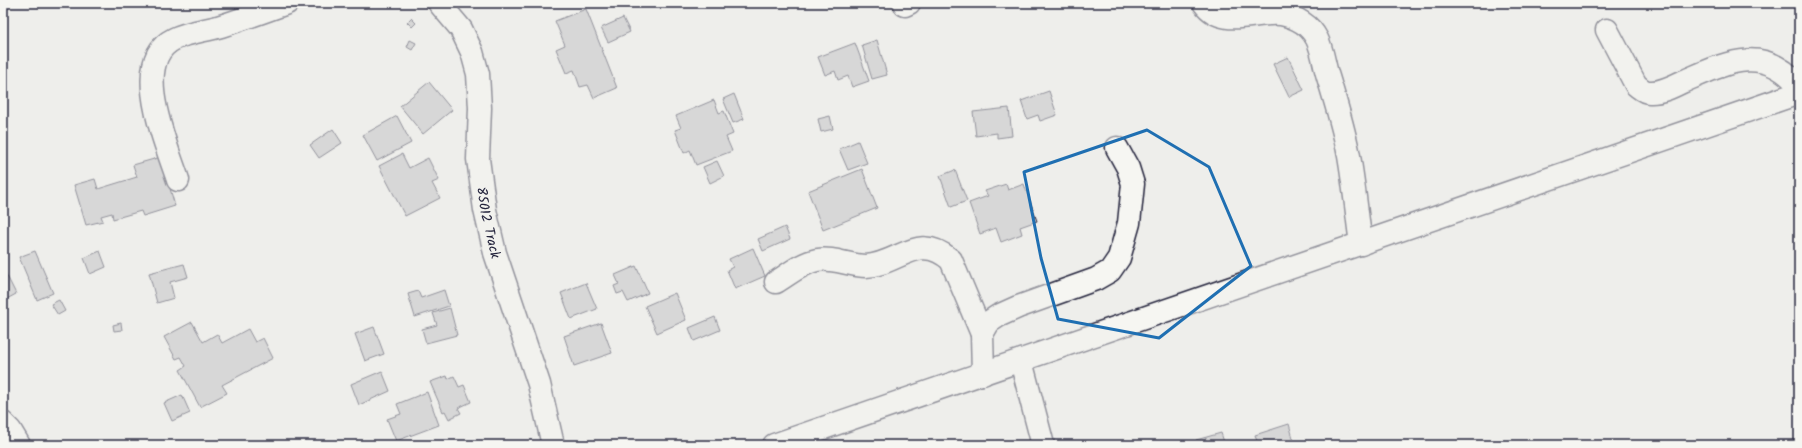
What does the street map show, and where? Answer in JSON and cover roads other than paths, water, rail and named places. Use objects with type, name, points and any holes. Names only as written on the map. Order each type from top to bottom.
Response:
[{"type":"street","points":[[178,180],[164,139],[152,93],[152,74],[155,59],[163,46],[173,39],[220,26],[287,3]]},
{"type":"street","name":"85012 Track","points":[[439,3],[461,29],[474,60],[478,74],[480,108],[478,160],[484,210],[495,253],[540,384],[554,445]]},
{"type":"street","points":[[1204,3],[1219,16],[1235,18],[1280,14],[1296,18],[1308,27],[1317,39],[1336,100],[1349,157],[1361,244]]},
{"type":"street","points":[[1607,30],[1636,85],[1642,90],[1650,92],[1664,90],[1730,62],[1749,60],[1766,62],[1778,67],[1790,76],[1799,86]]},
{"type":"street","points":[[774,445],[1799,93]]},
{"type":"street","points":[[982,334],[989,322],[998,316],[1096,279],[1110,270],[1119,258],[1129,223],[1133,184],[1128,168],[1117,148]]},
{"type":"street","points":[[776,282],[808,263],[818,260],[832,260],[851,265],[866,266],[880,263],[921,247],[933,249],[952,260],[982,334],[982,374]]},
{"type":"street","points":[[1021,361],[1043,445]]},
{"type":"street","points":[[3,423],[10,430],[19,445]]}]
